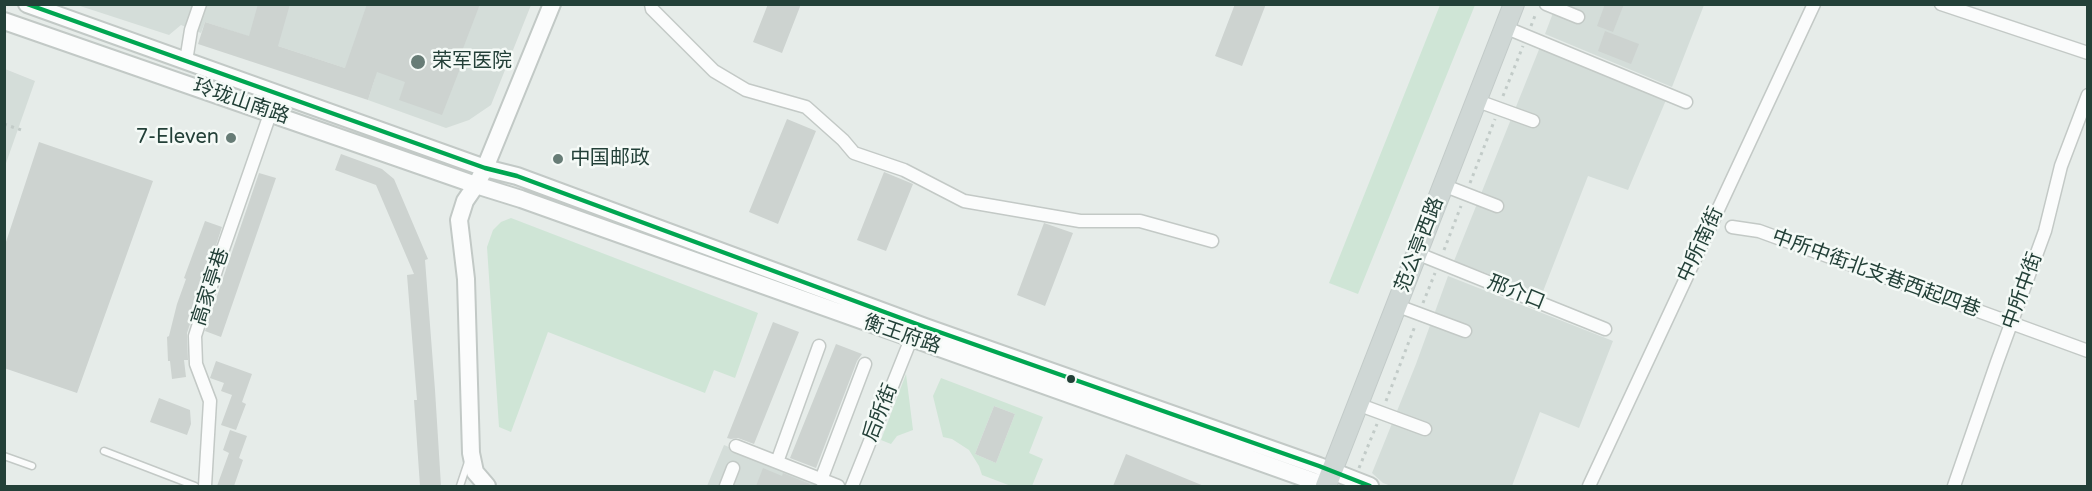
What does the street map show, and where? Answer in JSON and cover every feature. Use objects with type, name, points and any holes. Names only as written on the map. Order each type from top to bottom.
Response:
[{"type":"main road","name":"玲珑山南路","points":[[27,4],[484,168]]},
{"type":"main road","points":[[487,486],[475,472],[471,453],[466,279],[459,220],[465,201],[484,168],[552,4]]},
{"type":"main road","name":"范公亭西路","points":[[1339,482],[1514,4]]},
{"type":"main road","name":"范公亭西路","points":[[1339,482],[1378,408],[1415,313],[1523,32],[1524,4]]},
{"type":"main road","name":"玲珑山南路","points":[[4,21],[476,185]]},
{"type":"main road","name":"衡王府路","points":[[484,168],[518,176],[1339,482]]},
{"type":"main road","name":"衡王府路","points":[[476,185],[521,199],[911,339],[1339,482]]},
{"type":"street","points":[[186,61],[191,30],[200,4]]},
{"type":"street","points":[[651,4],[652,9],[714,70],[746,90],[806,107],[854,153],[904,170],[964,201],[1080,221],[1140,221],[1212,241]]},
{"type":"street","points":[[1546,4],[1578,17]]},
{"type":"street","name":"中所南街","points":[[1589,486],[1814,4]]},
{"type":"street","points":[[1941,4],[2088,53]]},
{"type":"street","points":[[1523,32],[1686,102]]},
{"type":"street","name":"高家亭巷","points":[[205,486],[210,401],[196,364],[195,336],[277,94]]},
{"type":"street","name":"中所中街","points":[[1954,486],[2045,231],[2061,166],[2088,95]]},
{"type":"street","points":[[1494,108],[1533,121]]},
{"type":"street","points":[[1460,195],[1497,206]]},
{"type":"street","name":"中所中街北支巷西起四巷","points":[[1732,226],[1759,231],[2088,351]]},
{"type":"street","name":"邢介口","points":[[1434,262],[1605,329]]},
{"type":"street","points":[[1415,313],[1465,332]]},
{"type":"street","name":"后所街","points":[[852,486],[911,339]]},
{"type":"street","points":[[777,462],[819,346]]},
{"type":"street","points":[[821,480],[865,364]]},
{"type":"street","points":[[1378,408],[1425,429]]},
{"type":"street","points":[[736,446],[838,486]]},
{"type":"street","points":[[726,486],[733,468]]},
{"type":"lane","points":[[104,451],[195,486]]},
{"type":"lane","points":[[460,486],[471,453]]},
{"type":"lane","points":[[4,456],[32,466]]},
{"type":"path","points":[[1339,482],[1378,408],[1523,32],[1539,4]]},
{"type":"path","points":[[4,124],[24,131]]},
{"type":"shaded area","name":"荣军医院","points":[[77,5],[531,5],[491,105],[469,120],[446,128],[368,100],[375,78],[205,22],[201,33],[181,25],[169,35]]},
{"type":"shaded area","points":[[1556,5],[1704,5],[1672,87],[1545,34]]},
{"type":"shaded area","points":[[1540,47],[1666,100],[1628,190],[1588,176],[1542,294],[1454,261]]},
{"type":"shaded area","points":[[5,69],[35,81],[5,166]]},
{"type":"shaded area","points":[[1448,276],[1613,341],[1579,428],[1540,412],[1512,486],[1391,486],[1383,483],[1372,473],[1416,364]]},
{"type":"shaded area","points":[[724,445],[824,486],[707,486]]},
{"type":"green space","points":[[1440,5],[1475,5],[1358,294],[1329,283]]},
{"type":"green space","points":[[511,218],[758,313],[735,378],[714,370],[705,393],[548,332],[511,432],[499,427],[487,247],[493,230],[501,222]]},
{"type":"green space","points":[[906,374],[913,430],[897,436],[891,444],[881,440]]},
{"type":"green space","points":[[941,378],[1043,417],[1029,453],[1043,459],[1032,486],[1011,486],[982,475],[969,450],[952,439],[943,437],[933,396]],"holes":[[[994,406],[1015,414],[996,463],[975,454]]]},
{"type":"building","points":[[258,4],[290,4],[278,46],[345,68],[367,4],[480,4],[459,59],[463,61],[442,115],[399,100],[405,82],[377,72],[368,100],[198,44],[205,22],[249,36]]},
{"type":"building","points":[[768,4],[801,4],[782,53],[753,42]]},
{"type":"building","points":[[1235,4],[1266,4],[1242,66],[1215,56]]},
{"type":"building","points":[[1605,4],[1624,4],[1613,32],[1597,26]]},
{"type":"building","points":[[1605,31],[1639,44],[1631,64],[1598,51]]},
{"type":"building","points":[[787,119],[816,131],[778,224],[749,212]]},
{"type":"building","points":[[39,142],[153,181],[77,393],[4,368],[4,248]]},
{"type":"building","points":[[341,154],[382,169],[394,179],[428,259],[425,260],[441,486],[420,486],[414,400],[417,400],[407,275],[414,274],[376,185],[335,170]]},
{"type":"building","points":[[884,172],[913,184],[886,251],[857,240]]},
{"type":"building","points":[[259,173],[276,178],[221,337],[205,331]]},
{"type":"building","points":[[205,221],[222,227],[187,333],[188,360],[184,360],[186,377],[172,379],[170,361],[168,361],[167,337],[186,279],[184,278]]},
{"type":"building","points":[[1044,223],[1073,233],[1045,306],[1017,295]]},
{"type":"building","points":[[773,322],[799,332],[754,444],[738,438],[727,438]]},
{"type":"building","points":[[836,344],[862,354],[857,361],[816,468],[790,458]]},
{"type":"building","points":[[216,361],[252,374],[242,402],[246,404],[236,430],[221,425],[232,395],[221,391],[224,383],[210,378]]},
{"type":"building","points":[[159,398],[190,410],[191,424],[187,435],[150,422]]},
{"type":"building","points":[[994,406],[1015,414],[996,463],[975,454]]},
{"type":"building","points":[[230,430],[247,436],[239,458],[243,460],[234,486],[217,486],[229,453],[223,450]]},
{"type":"building","points":[[1126,454],[1204,486],[1113,486]]},
{"type":"building","points":[[763,468],[810,484],[809,486],[756,486]]},
{"type":"transit line","points":[[27,4],[485,168],[517,176],[925,327],[1370,486]]},
{"type":"place","name":"荣军医院","points":[[418,62]]},
{"type":"place","name":"7-Eleven","points":[[231,138]]},
{"type":"place","name":"中国邮政","points":[[558,159]]}]
